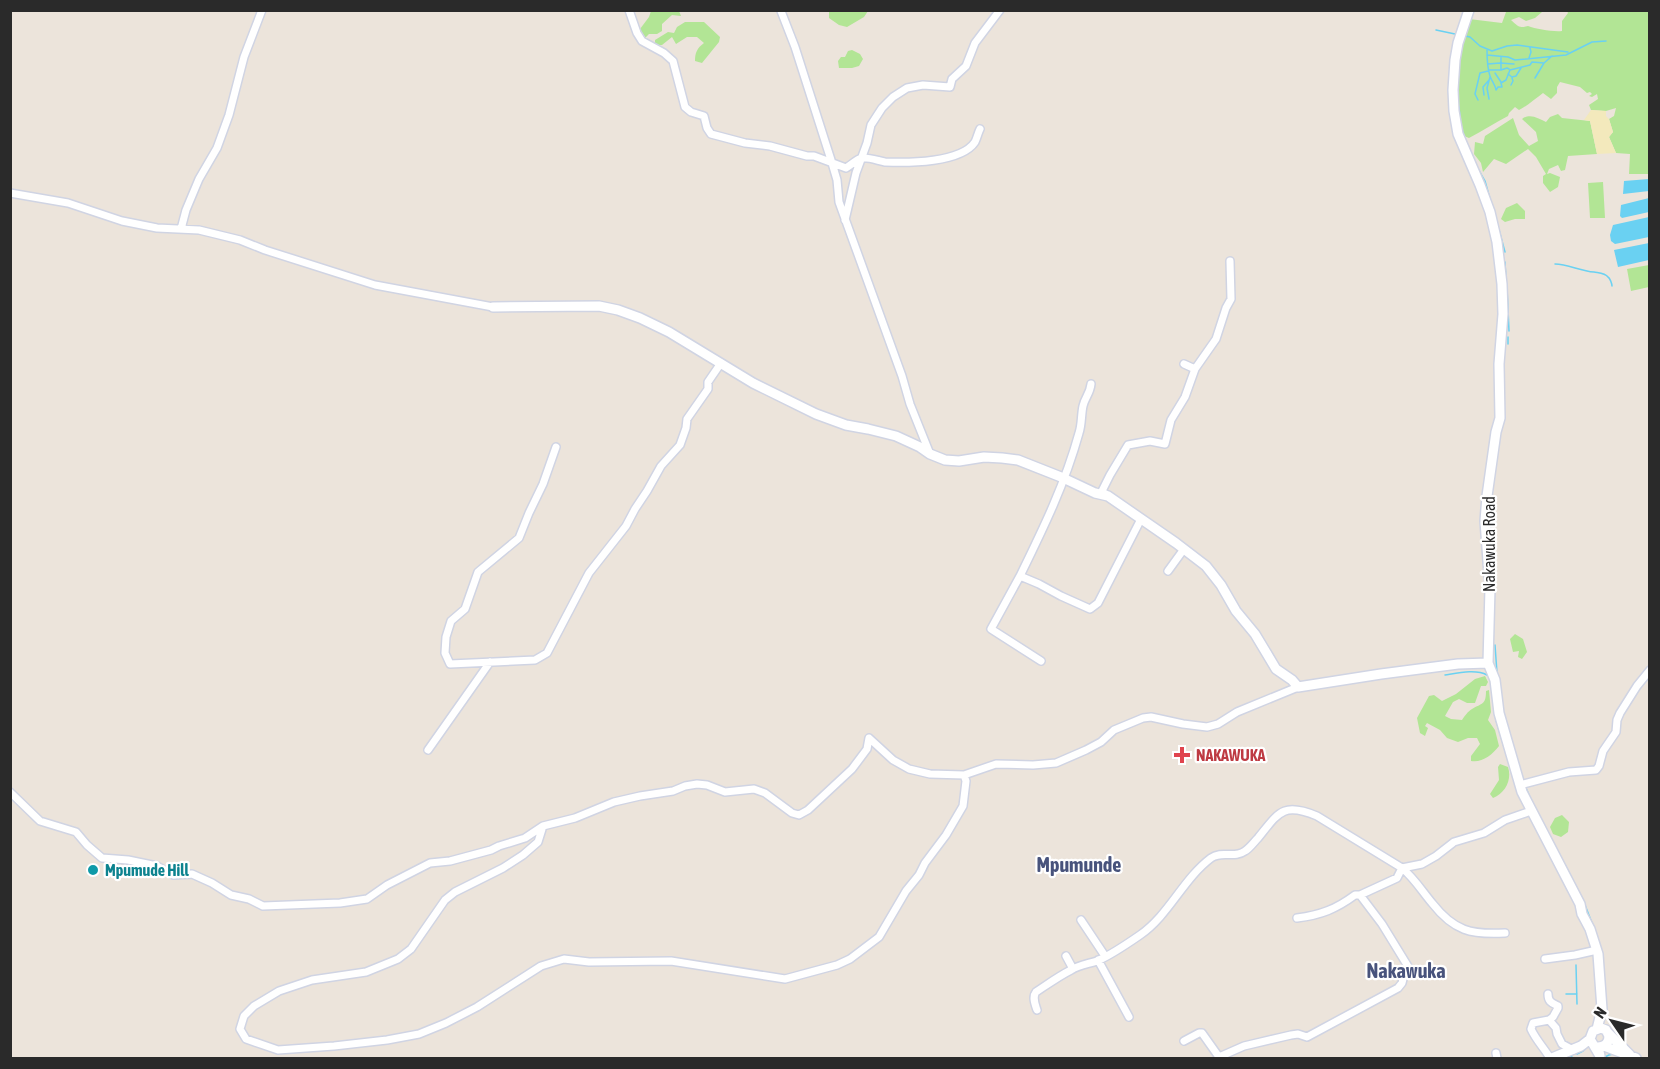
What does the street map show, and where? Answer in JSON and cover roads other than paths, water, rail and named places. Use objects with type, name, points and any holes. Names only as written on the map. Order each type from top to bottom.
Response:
[{"type":"main road","name":"Nakawuka Road","points":[[1469,10],[1455,60],[1454,111],[1458,134],[1490,212],[1502,276],[1503,314],[1498,363],[1500,418],[1496,432],[1485,521],[1490,588],[1488,663],[1495,680],[1499,713],[1520,785],[1531,811],[1580,904],[1581,914],[1590,929],[1597,950],[1604,1030],[1609,1040],[1604,1046],[1598,1047],[1599,1057]]},
{"type":"main road","points":[[493,308],[599,306],[618,310],[669,332],[753,383],[816,414],[846,425],[896,436],[930,454],[945,459],[959,461],[984,457],[1018,460],[1095,494],[1108,496],[1206,566],[1221,585],[1236,611],[1255,634],[1276,669],[1298,687],[1458,664],[1488,663]]},
{"type":"main road","points":[[1551,1059],[1581,1046],[1590,1039],[1591,1034],[1604,1030],[1634,1058]]},
{"type":"main road","points":[[1590,1039],[1599,1057]]},
{"type":"main road","points":[[1604,1046],[1634,1058]]},
{"type":"street","points":[[181,229],[199,179],[218,148],[244,57],[262,10]]},
{"type":"street","points":[[629,10],[642,41],[664,53],[673,62],[685,107],[691,112],[704,116],[711,134],[814,156],[846,168],[862,158],[893,162],[932,162],[970,147],[980,129]]},
{"type":"street","points":[[845,220],[871,125],[882,108],[907,88],[923,85],[950,87],[952,79],[966,66],[975,43],[1000,10]]},
{"type":"street","points":[[781,11],[795,47],[832,163],[837,180],[839,202],[845,220],[930,454]]},
{"type":"street","points":[[10,193],[68,203],[122,221],[157,228],[199,230],[240,240],[375,285],[493,308]]},
{"type":"street","points":[[1108,496],[1102,491],[1128,445],[1150,441],[1164,444],[1171,420],[1185,397],[1195,369],[1216,339],[1231,299],[1230,261]]},
{"type":"street","points":[[556,447],[543,484],[519,538],[478,572],[465,609],[451,621],[446,637],[446,653],[450,664],[535,660],[547,652],[589,573],[627,526],[634,509],[661,466],[680,445],[687,419],[708,389],[708,382],[721,363]]},
{"type":"street","points":[[1184,364],[1195,369]]},
{"type":"street","points":[[1041,661],[991,628],[1020,576],[1056,502],[1080,430],[1084,403],[1090,393],[1091,384]]},
{"type":"street","points":[[1020,576],[1090,609],[1098,603],[1141,519]]},
{"type":"street","points":[[1168,571],[1184,549]]},
{"type":"street","points":[[428,750],[490,662]]},
{"type":"street","points":[[1520,785],[1569,772],[1596,770],[1603,750],[1616,732],[1620,713],[1650,670]]},
{"type":"street","points":[[10,792],[40,821],[76,832],[102,858],[128,860],[157,867],[173,876],[192,874],[231,895],[249,899],[263,906],[340,903],[367,899],[387,885],[430,863],[450,861],[491,850],[525,838],[543,826],[575,818],[621,800],[673,791],[685,786],[706,785],[725,792],[754,789],[765,793],[792,813],[799,815],[808,810],[852,769],[867,749],[869,738],[893,760],[909,769],[930,774],[964,775],[996,764],[1056,763],[1094,746],[1114,730],[1143,718],[1151,717],[1207,727],[1298,687]]},
{"type":"street","points":[[543,826],[538,842],[523,855],[503,868],[455,892],[445,900],[411,949],[398,960],[366,972],[312,980],[279,991],[254,1006],[244,1016],[240,1029],[246,1040],[278,1050],[345,1045],[419,1034],[477,1007],[541,966],[564,959],[589,962],[670,961],[785,979],[837,965],[850,959],[879,937],[906,891],[946,835],[963,806],[966,781],[964,775]]},
{"type":"street","points":[[1036,1010],[1035,993],[1073,969],[1102,958],[1153,926],[1184,885],[1209,860],[1222,853],[1235,855],[1245,852],[1274,818],[1287,810],[1307,812],[1317,816],[1401,868],[1440,912],[1458,928],[1480,933],[1505,933]]},
{"type":"street","points":[[1401,868],[1422,864],[1454,842],[1484,833],[1505,820],[1531,811]]},
{"type":"street","points":[[1297,918],[1318,915],[1356,894],[1360,895],[1397,878],[1401,868]]},
{"type":"street","points":[[1184,1041],[1202,1033],[1219,1057],[1244,1046],[1291,1035],[1298,1034],[1307,1037],[1398,988],[1409,968],[1382,924],[1360,895]]},
{"type":"street","points":[[1082,920],[1129,1017]]},
{"type":"street","points":[[1545,959],[1575,956],[1597,950]]},
{"type":"street","points":[[1066,956],[1073,969]]},
{"type":"street","points":[[1548,994],[1548,999],[1558,1008],[1553,1017],[1533,1023],[1531,1029],[1551,1059]]},
{"type":"street","points":[[1549,1020],[1556,1028],[1562,1044],[1573,1050]]},
{"type":"water","points":[[1649,179],[1649,191],[1623,194],[1624,181]]},
{"type":"water","points":[[1649,198],[1649,212],[1622,218],[1620,216],[1621,205]]},
{"type":"water","points":[[1649,217],[1649,237],[1615,244],[1611,241],[1613,225]]},
{"type":"water","points":[[1649,243],[1649,260],[1618,267],[1614,250]]},
{"type":"waterway","points":[[1436,30],[1455,34]]},
{"type":"waterway","points":[[1465,36],[1492,51],[1517,45],[1568,52]]},
{"type":"waterway","points":[[1487,55],[1515,60],[1566,55],[1592,42],[1606,41]]},
{"type":"waterway","points":[[1529,58],[1530,48]]},
{"type":"waterway","points":[[1487,50],[1488,69],[1496,90],[1502,87],[1501,83],[1506,80],[1510,70],[1530,65],[1532,62],[1544,63]]},
{"type":"waterway","points":[[1535,78],[1544,63],[1552,56]]},
{"type":"waterway","points":[[1501,57],[1501,69]]},
{"type":"waterway","points":[[1488,64],[1514,64]]},
{"type":"waterway","points":[[1508,74],[1512,77],[1516,76],[1521,68]]},
{"type":"waterway","points":[[1489,70],[1509,69]]},
{"type":"waterway","points":[[1478,100],[1475,94],[1480,73],[1488,71]]},
{"type":"waterway","points":[[1495,73],[1501,82]]},
{"type":"waterway","points":[[1489,99],[1487,88],[1490,77]]},
{"type":"waterway","points":[[1511,85],[1512,78]]},
{"type":"waterway","points":[[1484,95],[1483,87],[1489,80]]},
{"type":"waterway","points":[[1459,107],[1460,118]]},
{"type":"waterway","points":[[1461,126],[1464,136]]},
{"type":"waterway","points":[[1477,167],[1485,181],[1490,199]]},
{"type":"waterway","points":[[1499,230],[1505,252]]},
{"type":"waterway","points":[[1505,262],[1506,280]]},
{"type":"waterway","points":[[1555,264],[1604,274],[1612,286]]},
{"type":"waterway","points":[[1507,288],[1509,331]]},
{"type":"waterway","points":[[1508,337],[1508,344]]},
{"type":"waterway","points":[[1495,645],[1497,673]]},
{"type":"waterway","points":[[1445,675],[1472,672],[1487,675]]},
{"type":"waterway","points":[[1492,690],[1493,703]]},
{"type":"waterway","points":[[1496,720],[1511,770]]},
{"type":"waterway","points":[[1525,786],[1533,804]]},
{"type":"waterway","points":[[1565,865],[1578,890]]},
{"type":"waterway","points":[[1585,905],[1592,923]]},
{"type":"waterway","points":[[1576,965],[1577,1004]]},
{"type":"waterway","points":[[1566,994],[1577,994]]},
{"type":"waterway","points":[[1577,1054],[1587,1047]]},
{"type":"waterway","points":[[1603,1058],[1613,1054]]},
{"type":"waterway","points":[[1567,1058],[1572,1056]]},
{"type":"place","name":"NAKAWUKA","points":[[1182,755]]},
{"type":"place","name":"Mpumude Hill","points":[[93,870]]},
{"type":"district","name":"Mpumunde","points":[[1079,864]]},
{"type":"district","name":"Nakawuka","points":[[1406,970]]}]
